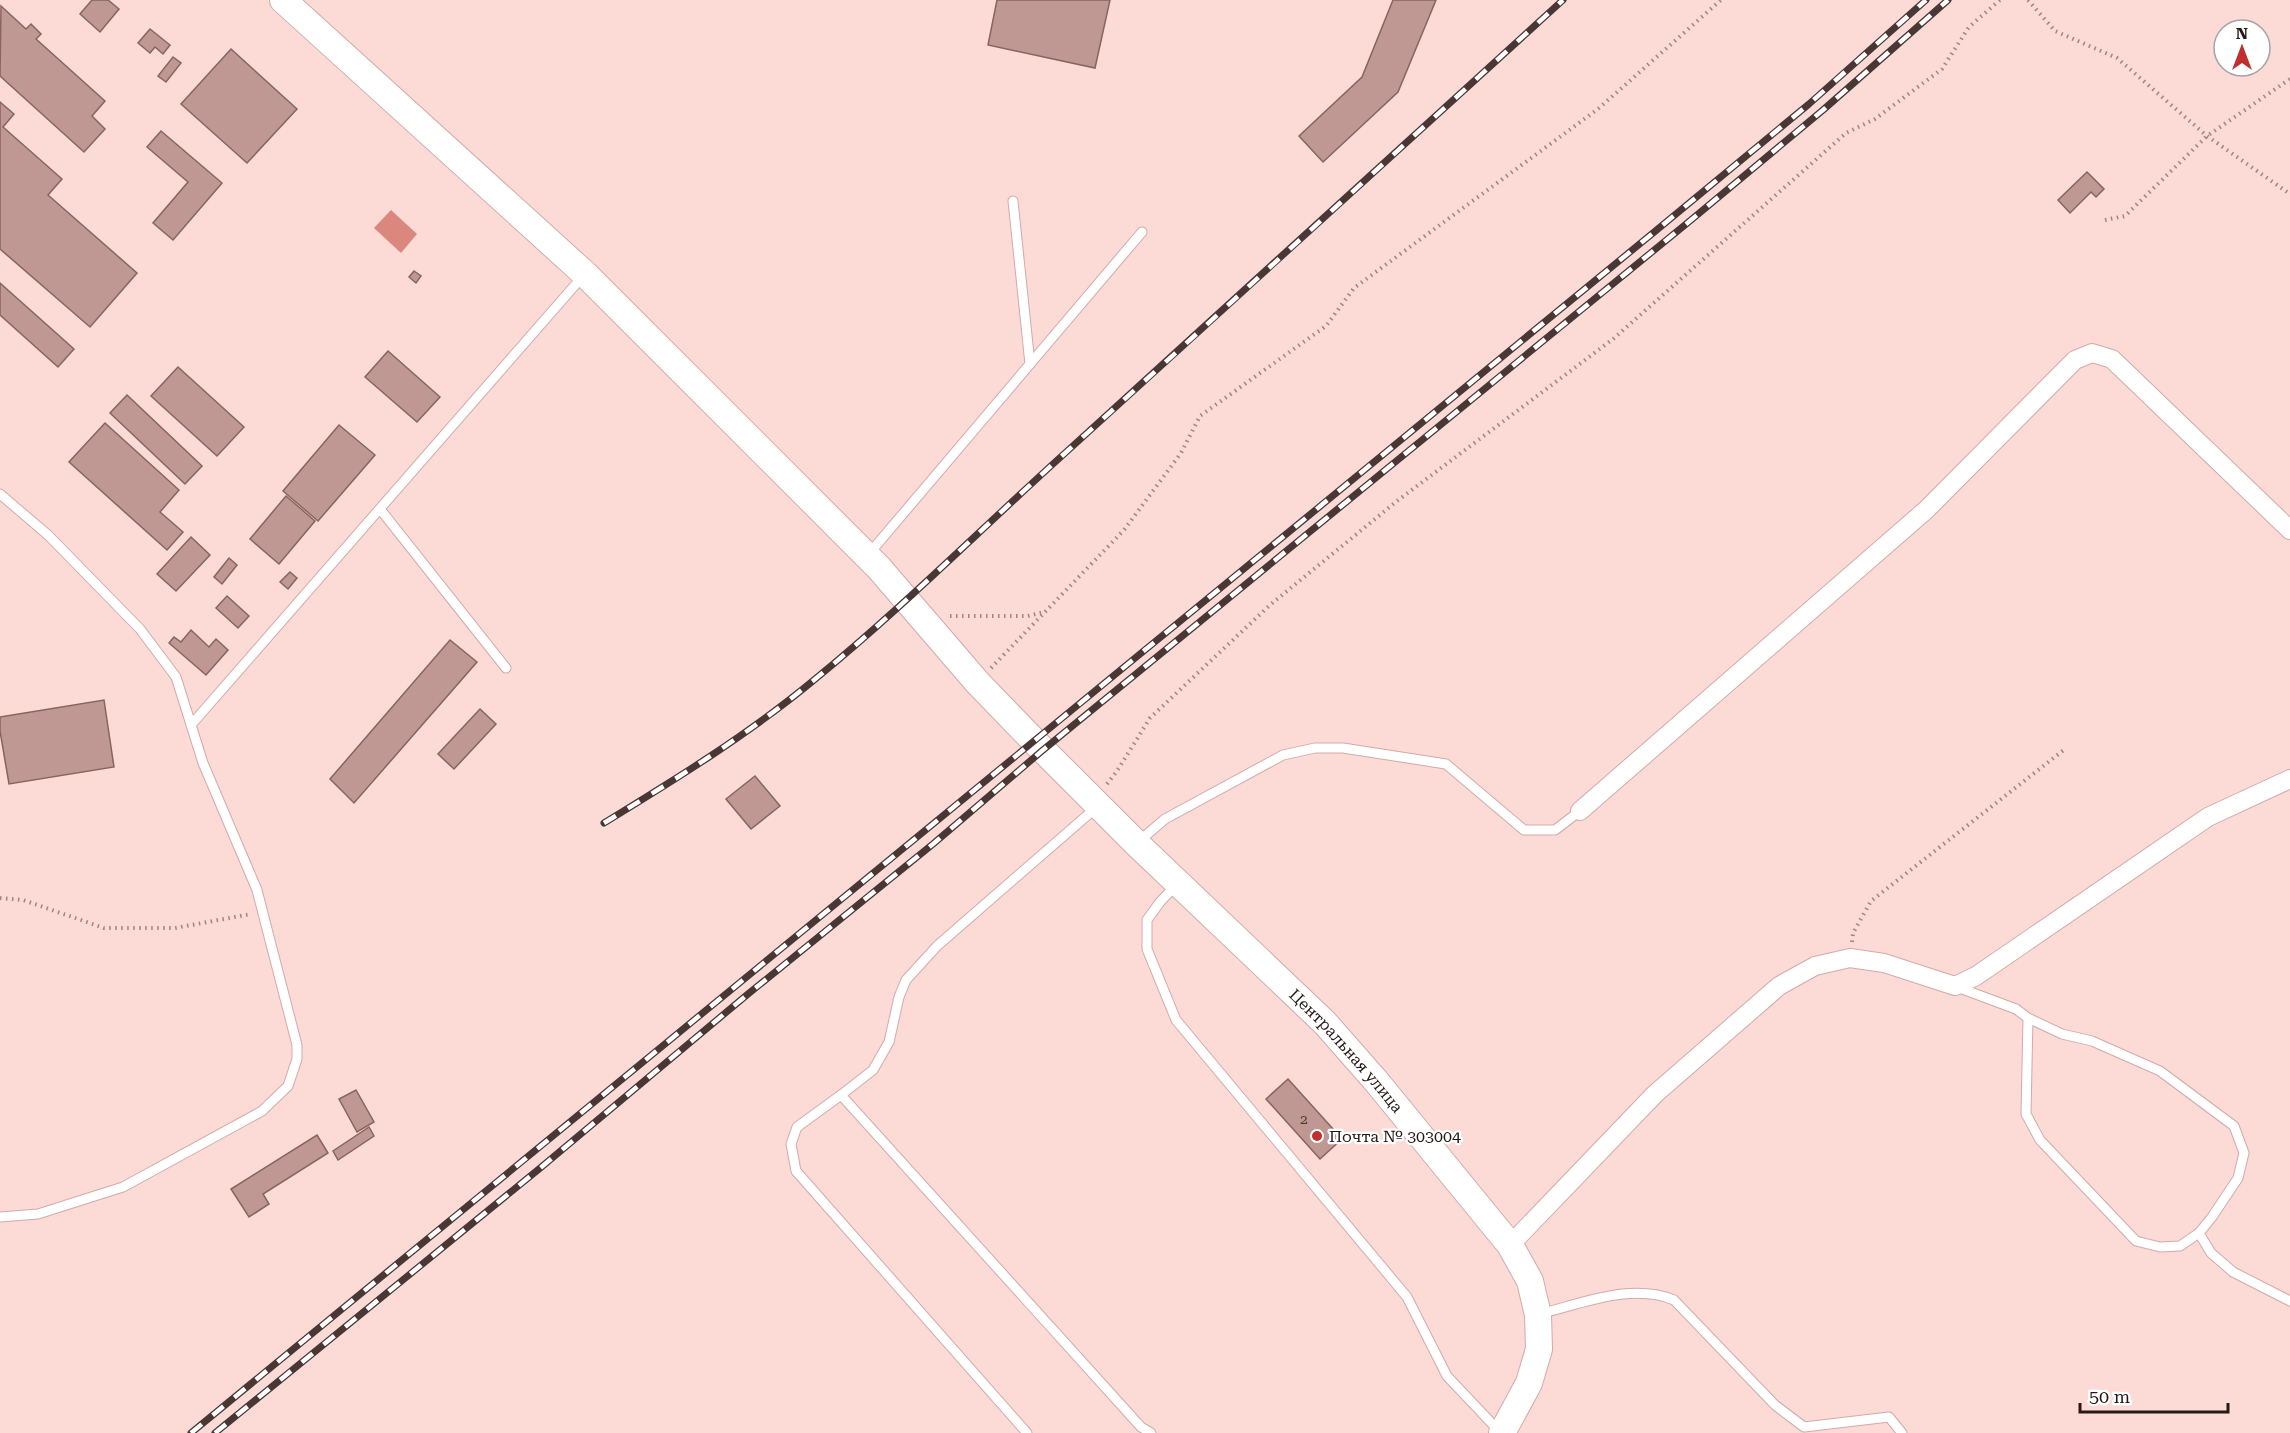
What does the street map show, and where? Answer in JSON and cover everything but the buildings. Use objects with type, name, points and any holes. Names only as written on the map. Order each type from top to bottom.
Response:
[{"type":"street","name":"Центральная улица","points":[[283,0],[585,274],[867,556],[977,682],[1096,804],[1324,1023],[1376,1081],[1510,1245],[1530,1281],[1538,1315],[1539,1349],[1529,1383],[1501,1433]]},
{"type":"street","points":[[1580,811],[1926,510],[2074,360],[2092,353],[2112,359],[2290,530]]},
{"type":"street","points":[[1510,1245],[1655,1094],[1779,986],[1815,966],[1850,957],[1884,963],[1954,986],[1976,976],[2208,817],[2290,779]]},
{"type":"lane","points":[[1012,201],[1030,364]]},
{"type":"lane","points":[[867,556],[1142,232]]},
{"type":"lane","points":[[191,725],[585,274]]},
{"type":"lane","points":[[0,494],[48,535],[140,629],[176,677],[202,763],[257,890],[297,1045],[297,1059],[288,1086],[262,1111],[123,1187],[38,1214],[0,1217]]},
{"type":"lane","points":[[380,509],[506,668]]},
{"type":"lane","points":[[1137,844],[1165,819],[1283,755],[1315,748],[1343,748],[1446,764],[1524,830],[1555,830],[1580,811]]},
{"type":"lane","points":[[1027,1433],[796,1171],[791,1144],[797,1127],[873,1070],[889,1042],[899,998],[906,980],[938,946],[1096,804]]},
{"type":"lane","points":[[1178,883],[1160,902],[1148,920],[1147,949],[1176,1020],[1407,1297],[1447,1376],[1501,1433]]},
{"type":"lane","points":[[1954,986],[2016,1009],[2028,1018],[2062,1034],[2092,1041],[2160,1071],[2234,1126],[2244,1153],[2238,1178],[2199,1233],[2180,1246],[2160,1247],[2136,1241],[2040,1140],[2026,1114],[2028,1018]]},
{"type":"lane","points":[[841,1095],[1141,1427],[1151,1433]]},
{"type":"lane","points":[[2199,1233],[2211,1254],[2233,1272],[2290,1301]]},
{"type":"lane","points":[[1538,1315],[1626,1293],[1660,1294],[1674,1300],[1775,1405],[1804,1427],[1889,1417],[1902,1433]]},
{"type":"path","points":[[977,682],[1124,530],[1181,453],[1200,416],[1326,326],[1354,288],[1598,109],[1721,0]]},
{"type":"path","points":[[1096,804],[1150,718],[1270,605],[1397,501],[1613,339],[1846,133],[1875,119],[1942,69],[1969,27],[2000,0]]},
{"type":"path","points":[[2028,0],[2055,31],[2116,58],[2207,136],[2290,194]]},
{"type":"path","points":[[2105,220],[2125,216],[2207,136],[2290,79]]},
{"type":"path","points":[[919,614],[1028,616],[1046,612]]},
{"type":"path","points":[[1850,957],[1853,933],[1871,901],[2065,749]]},
{"type":"path","points":[[0,898],[24,900],[104,928],[175,928],[262,912]]},
{"type":"shaded area","points":[[391,210],[417,234],[401,253],[374,228]]},
{"type":"railway","points":[[604,823],[738,737],[789,700],[846,653],[1563,0]]},
{"type":"railway","points":[[191,1433],[1653,233],[1809,104],[1926,0]]},
{"type":"railway","points":[[215,1433],[933,844],[1043,750],[1691,220],[1823,110],[1948,0]]},
{"type":"place","name":"Почта № 303004","points":[[1317,1136]]}]
